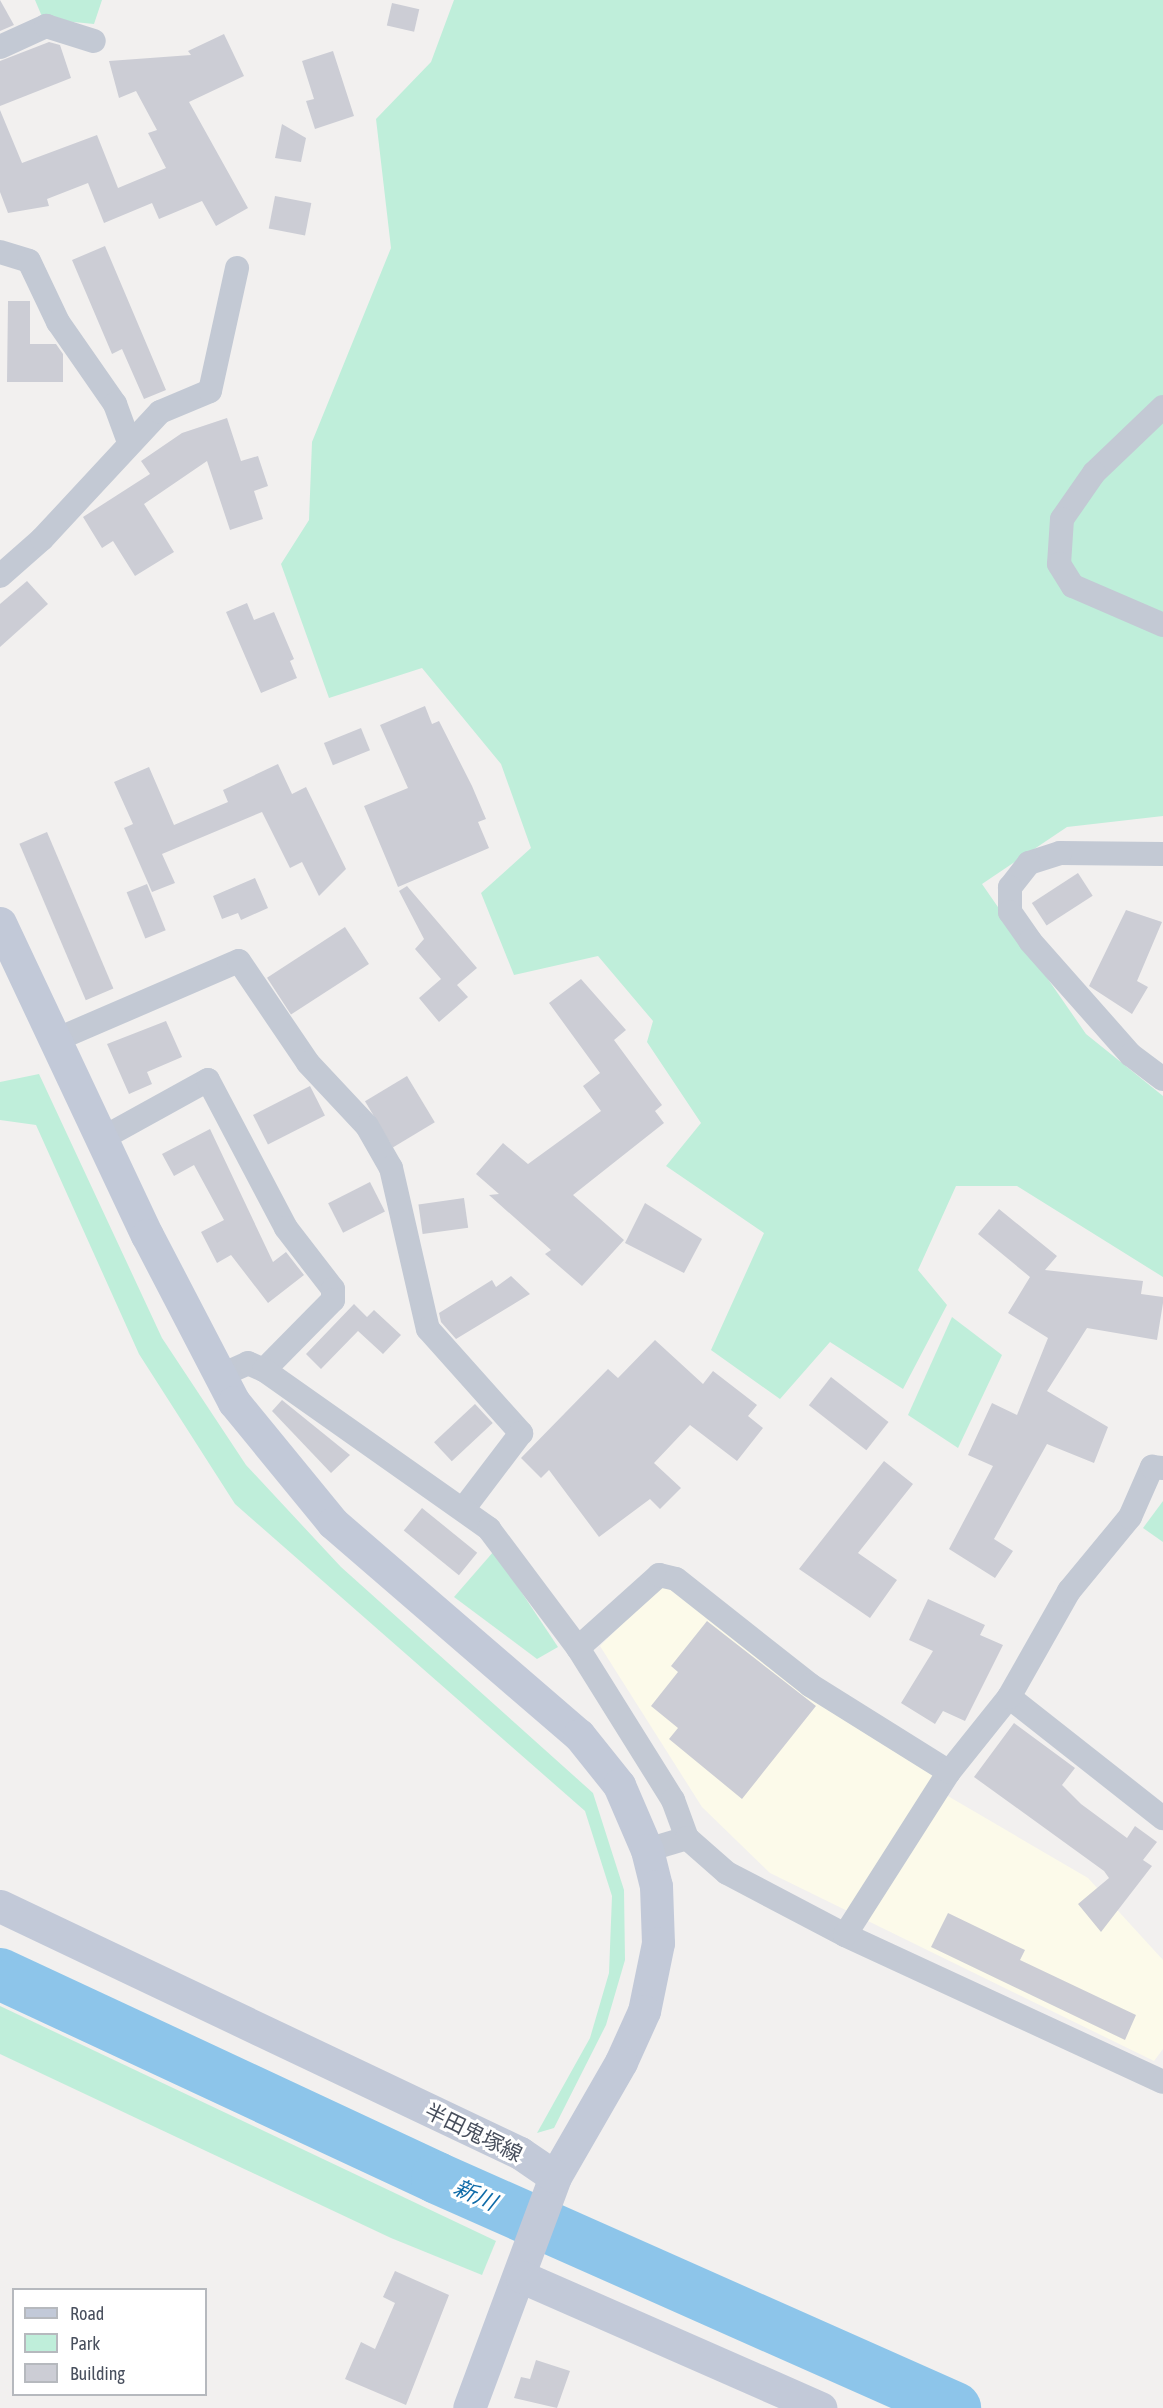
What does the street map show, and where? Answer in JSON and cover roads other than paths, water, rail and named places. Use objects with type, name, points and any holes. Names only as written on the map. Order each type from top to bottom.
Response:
[{"type":"street","points":[[0,47],[46,26],[94,40]]},
{"type":"street","points":[[0,252],[29,261],[58,322],[115,404],[129,442]]},
{"type":"street","points":[[0,576],[42,539],[129,442],[160,412],[210,391],[237,268]]},
{"type":"street","points":[[1163,407],[1094,473],[1062,519],[1059,564],[1073,586],[1163,625]]},
{"type":"street","points":[[1163,854],[1060,853],[1029,863],[1010,887],[1010,912],[1131,1054],[1163,1079]]},
{"type":"street","points":[[0,923],[54,1041],[217,1377],[333,1523],[579,1735],[619,1785],[647,1850],[656,1886],[658,1943],[644,2010],[621,2062],[555,2177],[522,2277],[469,2408]]},
{"type":"street","points":[[54,1041],[239,961],[308,1063],[368,1126],[391,1168],[428,1329],[521,1433],[464,1508]]},
{"type":"street","points":[[101,1139],[208,1080],[286,1228],[333,1289],[333,1300],[264,1370]]},
{"type":"street","points":[[217,1377],[248,1363],[264,1370],[464,1508],[489,1529],[578,1648],[673,1800],[687,1838],[726,1873],[845,1935],[1160,2076]]},
{"type":"street","points":[[845,1935],[949,1772],[1009,1696],[1069,1591],[1130,1517],[1152,1467],[1163,1468]]},
{"type":"street","points":[[578,1648],[659,1575],[676,1580],[810,1685],[949,1772]]},
{"type":"street","points":[[1009,1696],[1163,1818]]},
{"type":"street","points":[[647,1850],[687,1838]]},
{"type":"street","name":"半田鬼塚線","points":[[0,1906],[520,2153],[555,2177]]},
{"type":"street","points":[[522,2277],[821,2408]]},
{"type":"waterway","name":"新川","points":[[0,1974],[437,2178],[955,2408]]}]
